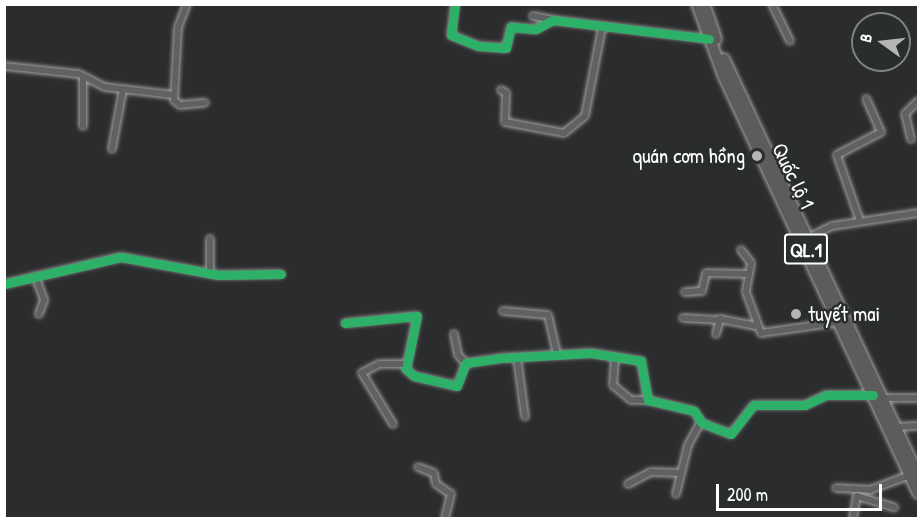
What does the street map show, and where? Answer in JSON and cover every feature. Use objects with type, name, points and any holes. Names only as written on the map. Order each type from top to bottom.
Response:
[{"type":"highway","name":"Quốc lộ 1","points":[[697,4],[709,39],[806,239],[840,322],[896,427],[914,475],[918,493]]},
{"type":"highway","name":"Quốc lộ 1","points":[[704,4],[725,61],[914,475]]},
{"type":"street","points":[[187,4],[179,23],[174,95],[177,105],[204,103]]},
{"type":"street","points":[[455,4],[451,35],[478,46],[506,48],[511,27],[536,29],[553,20]]},
{"type":"street","points":[[772,4],[789,41]]},
{"type":"street","points":[[533,16],[602,28],[709,39]]},
{"type":"street","points":[[501,90],[506,93],[505,122],[564,133],[585,115],[602,28]]},
{"type":"street","points":[[4,66],[83,78],[123,89],[174,95]]},
{"type":"street","points":[[83,78],[83,126]]},
{"type":"street","points":[[112,149],[123,89]]},
{"type":"street","points":[[860,221],[837,155],[881,132],[866,99]]},
{"type":"street","points":[[911,139],[905,114],[918,100]]},
{"type":"street","points":[[806,239],[860,221],[918,213]]},
{"type":"street","points":[[210,239],[211,269]]},
{"type":"street","points":[[741,250],[751,263],[746,292],[757,326],[766,334],[840,322]]},
{"type":"street","points":[[4,284],[121,257],[211,269],[280,274]]},
{"type":"street","points":[[685,292],[702,291],[706,273],[748,274]]},
{"type":"street","points":[[35,276],[44,300],[39,314]]},
{"type":"street","points":[[503,311],[548,315],[557,353]]},
{"type":"street","points":[[345,323],[417,316],[405,364]]},
{"type":"street","points":[[683,318],[719,320],[757,326]]},
{"type":"street","points":[[716,334],[719,320]]},
{"type":"street","points":[[454,334],[458,355],[466,363]]},
{"type":"street","points":[[466,363],[557,353],[615,357],[645,364],[648,400]]},
{"type":"street","points":[[517,357],[525,416]]},
{"type":"street","points":[[615,357],[613,385],[631,400],[648,400],[693,410],[701,422],[733,435],[754,405],[805,405],[826,395],[918,398]]},
{"type":"street","points":[[405,364],[414,376],[458,386],[466,363]]},
{"type":"street","points":[[393,424],[362,374],[379,364],[405,364]]},
{"type":"street","points":[[676,494],[681,473],[701,422]]},
{"type":"street","points":[[896,427],[918,426]]},
{"type":"street","points":[[418,467],[434,473],[436,484],[451,494],[445,519]]},
{"type":"street","points":[[628,484],[651,472],[681,473]]},
{"type":"street","points":[[836,488],[870,490],[914,475]]},
{"type":"street","points":[[853,519],[857,496],[894,507]]},
{"type":"cycle path","points":[[455,4],[451,35],[478,46],[506,48],[511,27],[536,29],[553,20],[709,39]]},
{"type":"cycle path","points":[[4,284],[121,257],[218,275],[281,274]]},
{"type":"cycle path","points":[[345,323],[417,316],[406,369],[414,376],[457,386],[466,363],[501,358],[591,353],[641,361],[648,400],[694,411],[702,423],[731,434],[754,405],[805,405],[826,395],[873,395]]},
{"type":"place","name":"quán cơm hồng","points":[[757,156]]},
{"type":"place","name":"tuyết mai","points":[[796,314]]}]
